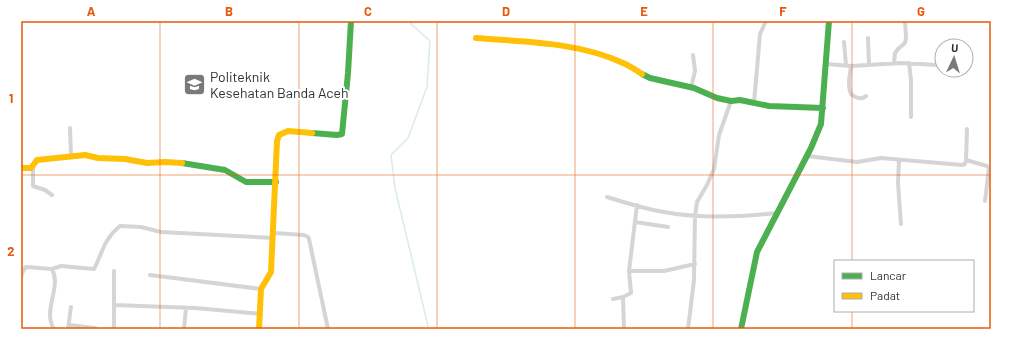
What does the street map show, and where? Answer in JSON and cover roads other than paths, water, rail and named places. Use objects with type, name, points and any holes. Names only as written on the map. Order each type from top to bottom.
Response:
[{"type":"street","points":[[259,329],[261,314],[261,289],[271,272],[277,140],[279,135],[288,132],[342,134],[351,21]]},
{"type":"street","points":[[754,103],[760,34],[766,21]]},
{"type":"street","points":[[741,329],[757,252],[821,124],[821,108],[830,21]]},
{"type":"street","points":[[894,64],[898,49],[905,43],[905,21]]},
{"type":"street","points":[[476,38],[564,46],[595,53],[623,63],[650,78],[691,88],[717,98],[731,101],[740,100],[769,106],[821,108]]},
{"type":"street","points":[[868,38],[869,65]]},
{"type":"street","points":[[844,42],[846,65]]},
{"type":"street","points":[[691,88],[695,71],[693,55]]},
{"type":"street","points":[[826,64],[851,66],[894,64],[934,65]]},
{"type":"street","points":[[909,64],[912,117]]},
{"type":"street","points":[[851,66],[849,90],[851,94],[860,98],[866,96]]},
{"type":"street","points":[[688,329],[695,264],[695,216],[697,202],[707,185],[714,168],[719,135],[731,101]]},
{"type":"street","points":[[70,128],[71,156]]},
{"type":"street","points":[[806,156],[857,162],[881,158],[962,165],[965,164],[966,160],[967,129]]},
{"type":"street","points":[[52,195],[45,190],[33,186],[33,167],[37,160],[85,155],[98,158],[118,158],[146,163],[165,162],[192,164],[225,170],[246,182],[276,182]]},
{"type":"street","points":[[899,160],[898,183],[900,224]]},
{"type":"street","points":[[966,160],[987,166],[989,168],[984,201]]},
{"type":"street","points":[[21,168],[30,169],[33,167]]},
{"type":"street","points":[[607,198],[662,212],[695,216],[736,217],[777,213]]},
{"type":"street","points":[[613,299],[623,297],[631,293],[629,271],[637,206]]},
{"type":"street","points":[[635,222],[668,227]]},
{"type":"street","points":[[21,277],[26,267],[49,270],[61,266],[94,269],[102,248],[113,232],[120,226],[141,227],[161,232],[175,233],[304,235],[308,237],[328,329]]},
{"type":"street","points":[[629,271],[664,271],[695,264]]},
{"type":"street","points":[[52,269],[56,279],[51,300],[50,315],[54,329]]},
{"type":"street","points":[[114,271],[114,329]]},
{"type":"street","points":[[150,275],[261,289]]},
{"type":"street","points":[[623,297],[624,329]]},
{"type":"street","points":[[114,305],[186,308],[261,314]]},
{"type":"street","points":[[71,307],[68,327],[95,328]]},
{"type":"street","points":[[184,329],[186,308]]},
{"type":"waterway","points":[[411,21],[411,24],[430,41],[427,87],[408,138],[391,155],[395,188],[428,326]]},
{"type":"place","name":"Politeknik Kesehatan Banda Aceh","points":[[194,85]]}]
